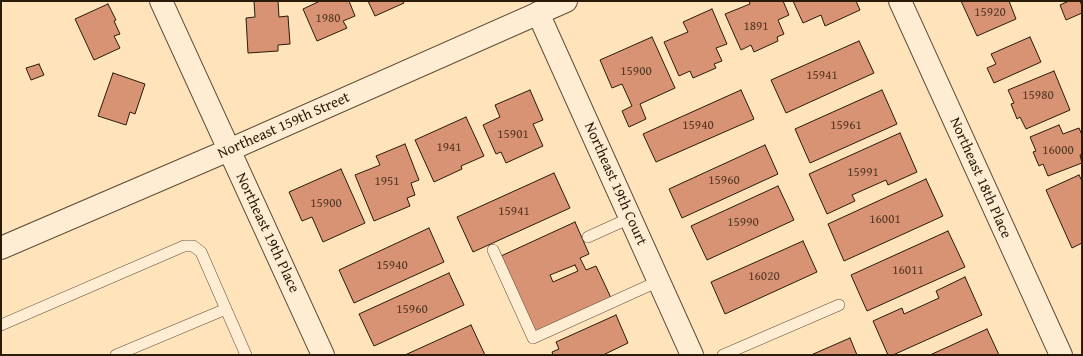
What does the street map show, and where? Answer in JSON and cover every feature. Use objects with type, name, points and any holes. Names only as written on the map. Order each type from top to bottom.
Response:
[{"type":"street","name":"Northeast 19th Place","points":[[161,1],[323,355]]},
{"type":"street","name":"Northeast 159th Street","points":[[1,248],[229,150],[566,1]]},
{"type":"street","name":"Northeast 18th Place","points":[[900,1],[1061,355]]},
{"type":"street","name":"Northeast 19th Court","points":[[538,13],[692,355]]},
{"type":"lane","points":[[588,237],[630,218]]},
{"type":"lane","points":[[1,325],[184,246],[193,246],[201,252],[246,355]]},
{"type":"lane","points":[[493,250],[533,338],[659,281]]},
{"type":"lane","points":[[723,355],[839,305]]},
{"type":"lane","points":[[116,355],[226,309]]},
{"type":"building","points":[[254,1],[278,1],[279,17],[288,16],[290,44],[278,45],[278,51],[248,53],[246,18],[255,17]]},
{"type":"building","points":[[320,1],[349,1],[355,16],[343,21],[347,28],[317,41],[303,9]]},
{"type":"building","points":[[368,1],[403,1],[404,3],[375,16]]},
{"type":"building","points":[[749,1],[783,1],[789,15],[778,20],[784,34],[777,37],[778,41],[754,52],[751,45],[741,50],[725,14],[750,4]]},
{"type":"building","points":[[793,1],[856,1],[860,10],[825,26],[821,15],[803,23]]},
{"type":"building","points":[[961,1],[1009,1],[1016,19],[977,36]]},
{"type":"building","points":[[1069,1],[1080,1],[1082,13],[1066,20],[1060,5]]},
{"type":"building","points":[[108,4],[116,20],[114,21],[120,34],[114,36],[120,48],[94,60],[75,19]]},
{"type":"building","points":[[712,9],[727,44],[716,48],[722,61],[714,64],[716,68],[693,78],[690,71],[679,76],[664,42],[688,32],[683,22]]},
{"type":"building","points":[[652,37],[675,88],[640,104],[646,119],[629,127],[622,111],[632,106],[622,84],[612,88],[600,60]]},
{"type":"building","points":[[1030,37],[1041,62],[994,83],[987,68],[996,64],[991,54]]},
{"type":"building","points":[[859,41],[874,73],[786,113],[771,80]]},
{"type":"building","points":[[39,64],[44,75],[31,80],[26,68]]},
{"type":"building","points":[[1054,71],[1070,110],[1026,129],[1020,117],[1017,119],[1011,104],[1014,103],[1008,90]]},
{"type":"building","points":[[113,73],[145,84],[135,114],[130,112],[126,125],[98,116]]},
{"type":"building","points":[[530,90],[543,120],[533,124],[543,146],[506,163],[501,152],[496,154],[483,125],[500,117],[495,105]]},
{"type":"building","points":[[741,90],[754,119],[656,162],[643,134]]},
{"type":"building","points":[[882,90],[897,124],[810,163],[795,129]]},
{"type":"building","points":[[466,117],[484,156],[461,166],[462,169],[434,182],[415,140]]},
{"type":"building","points":[[1059,125],[1063,134],[1079,128],[1082,135],[1082,154],[1080,155],[1082,163],[1048,176],[1043,164],[1039,166],[1033,152],[1036,151],[1030,137]]},
{"type":"building","points":[[900,133],[917,172],[888,185],[886,180],[852,195],[855,201],[827,214],[809,174]]},
{"type":"building","points":[[405,144],[419,180],[411,183],[415,195],[407,198],[410,206],[374,221],[355,175],[380,165],[376,156]]},
{"type":"building","points":[[765,145],[778,174],[682,218],[669,189]]},
{"type":"building","points":[[341,169],[365,223],[323,242],[312,217],[302,221],[289,192]]},
{"type":"building","points":[[554,173],[570,208],[473,252],[457,217]]},
{"type":"building","points":[[1079,175],[1082,181],[1082,243],[1072,248],[1046,190]]},
{"type":"building","points":[[926,179],[943,216],[844,261],[828,224]]},
{"type":"building","points":[[778,186],[794,220],[707,260],[691,226]]},
{"type":"building","points":[[575,222],[589,254],[580,258],[586,270],[596,266],[612,300],[536,334],[501,256]],"holes":[[[575,265],[578,271],[553,282],[550,275]]]},
{"type":"building","points":[[429,228],[444,262],[354,303],[339,270]]},
{"type":"building","points":[[948,231],[965,267],[867,311],[851,275]]},
{"type":"building","points":[[803,241],[817,272],[725,314],[711,282]]},
{"type":"building","points":[[449,273],[464,305],[374,346],[359,314]]},
{"type":"building","points":[[965,277],[982,315],[893,355],[888,355],[873,321],[902,308],[904,314],[939,298],[936,291]]},
{"type":"building","points":[[616,315],[628,343],[603,355],[553,355],[552,352],[559,349],[556,342]]},
{"type":"building","points":[[471,325],[485,355],[405,355]]},
{"type":"building","points":[[987,329],[999,355],[930,355]]},
{"type":"building","points":[[850,338],[857,355],[811,355]]}]
